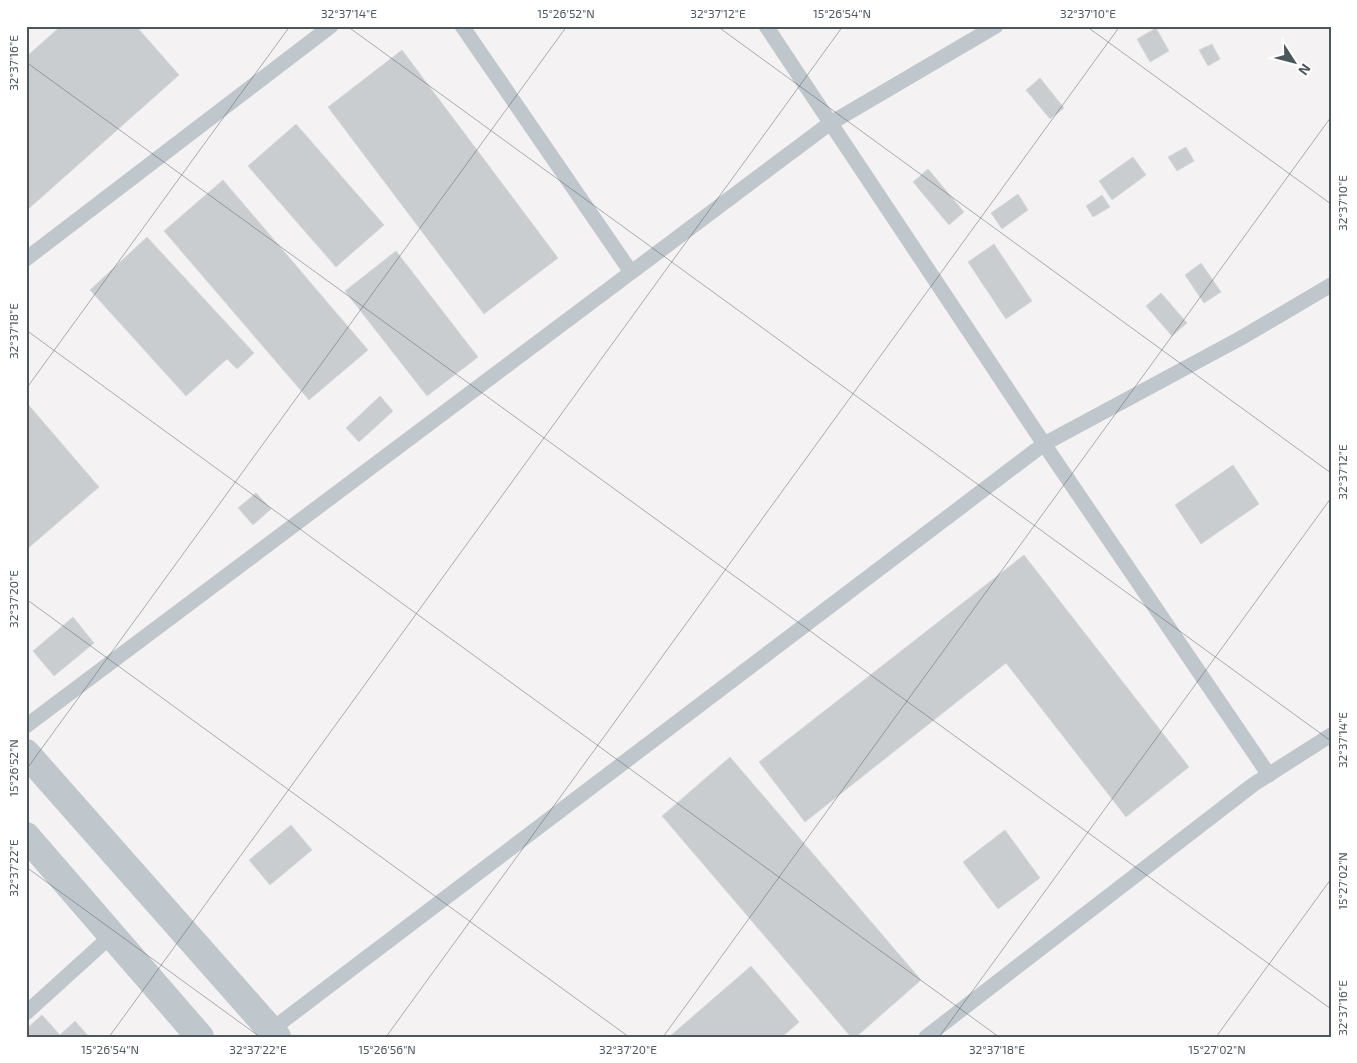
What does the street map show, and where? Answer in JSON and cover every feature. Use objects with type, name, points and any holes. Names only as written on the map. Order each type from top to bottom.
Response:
[{"type":"street","points":[[26,753],[274,1033]]},
{"type":"street","points":[[26,836],[200,1037]]},
{"type":"lane","points":[[26,259],[331,26]]},
{"type":"lane","points":[[462,26],[631,272]]},
{"type":"lane","points":[[766,26],[829,124],[1269,775]]},
{"type":"lane","points":[[26,726],[829,124],[996,26]]},
{"type":"lane","points":[[274,1033],[1044,444],[1241,338],[1331,285]]},
{"type":"lane","points":[[926,1037],[1269,775],[1331,735]]},
{"type":"lane","points":[[26,1014],[112,935]]},
{"type":"building","points":[[61,26],[136,26],[179,75],[26,211],[26,57]]},
{"type":"building","points":[[1156,28],[1169,51],[1150,62],[1137,39]]},
{"type":"building","points":[[1212,44],[1220,59],[1208,66],[1199,50]]},
{"type":"building","points":[[402,50],[558,258],[484,314],[328,107]]},
{"type":"building","points":[[1040,78],[1064,108],[1050,119],[1026,90]]},
{"type":"building","points":[[296,124],[384,225],[336,267],[248,166]]},
{"type":"building","points":[[1186,147],[1194,161],[1177,171],[1168,157]]},
{"type":"building","points":[[1133,157],[1146,175],[1112,200],[1099,181]]},
{"type":"building","points":[[928,169],[964,212],[949,225],[913,182]]},
{"type":"building","points":[[223,180],[368,350],[309,400],[164,231]]},
{"type":"building","points":[[1018,194],[1028,210],[1002,229],[991,213]]},
{"type":"building","points":[[1102,195],[1110,207],[1093,217],[1086,206]]},
{"type":"building","points":[[147,237],[254,353],[237,369],[227,359],[186,396],[90,290]]},
{"type":"building","points":[[994,244],[1032,301],[1006,319],[968,262]]},
{"type":"building","points":[[396,251],[478,357],[427,396],[345,291]]},
{"type":"building","points":[[1201,263],[1221,292],[1204,303],[1185,275]]},
{"type":"building","points":[[1161,293],[1187,323],[1172,336],[1146,306]]},
{"type":"building","points":[[380,396],[393,411],[359,442],[346,428]]},
{"type":"building","points":[[26,402],[99,487],[26,550]]},
{"type":"building","points":[[1233,465],[1259,504],[1201,544],[1175,505]]},
{"type":"building","points":[[256,493],[271,509],[253,525],[238,508]]},
{"type":"building","points":[[1024,555],[1189,767],[1126,817],[1006,663],[805,822],[759,762]]},
{"type":"building","points":[[73,617],[94,643],[54,676],[33,651]]},
{"type":"building","points":[[730,757],[921,980],[856,1037],[851,1037],[662,816]]},
{"type":"building","points":[[291,825],[312,850],[270,885],[249,860]]},
{"type":"building","points":[[1005,830],[1040,878],[998,909],[963,862]]},
{"type":"building","points":[[751,966],[799,1022],[782,1037],[669,1037]]},
{"type":"building","points":[[42,1015],[60,1035],[75,1021],[89,1037],[26,1037],[26,1029]]}]
